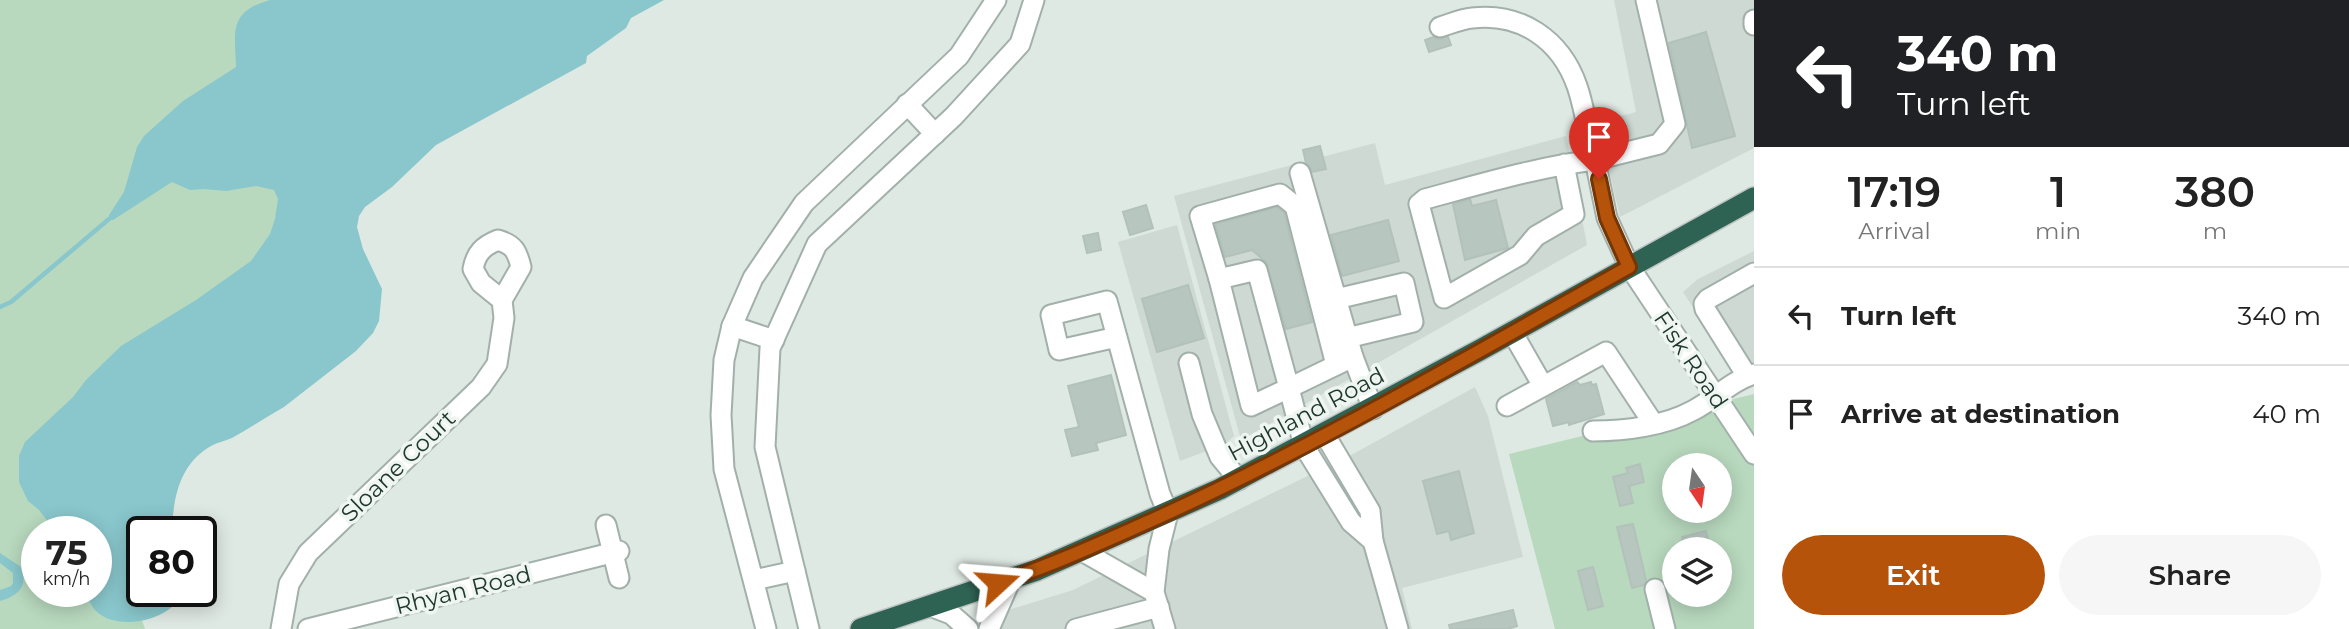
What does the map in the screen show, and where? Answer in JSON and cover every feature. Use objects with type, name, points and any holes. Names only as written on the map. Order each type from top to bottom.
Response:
[{"type":"highway","name":"Highland Road","points":[[860,629],[1011,579],[1082,551],[1239,480],[1750,204]]},
{"type":"street","points":[[766,629],[724,469],[721,415],[724,359],[732,326],[753,278],[804,203],[959,56],[996,0]]},
{"type":"street","points":[[809,629],[765,447],[770,348],[817,244],[954,116],[1020,44],[1034,0]]},
{"type":"street","points":[[1564,164],[1574,214],[1536,236],[1520,255],[1444,298],[1419,204],[1425,199],[1564,164],[1595,160],[1659,144],[1675,124],[1646,0]]},
{"type":"street","name":"Fisk Road","points":[[1440,27],[1471,18],[1499,18],[1519,22],[1547,39],[1568,65],[1578,88],[1607,218],[1629,267],[1754,454]]},
{"type":"street","points":[[907,104],[935,134]]},
{"type":"street","points":[[1300,173],[1336,299],[1345,353]]},
{"type":"street","points":[[1336,299],[1404,283],[1413,322],[1345,353],[1289,388],[1251,406],[1200,216],[1280,194],[1295,206],[1345,353],[1373,409]]},
{"type":"street","points":[[1219,279],[1257,270],[1304,446],[1351,522],[1373,541]]},
{"type":"street","points":[[1593,431],[1653,423],[1694,411],[1739,379],[1751,375],[1704,304],[1708,299],[1754,273]]},
{"type":"street","name":"Sloane Court","points":[[281,629],[289,584],[308,553],[481,387],[497,363],[504,318],[502,300]]},
{"type":"street","points":[[732,326],[774,340]]},
{"type":"street","points":[[1512,332],[1543,386]]},
{"type":"street","points":[[1117,337],[1160,494],[1168,513],[1159,549],[1157,599],[1165,629]]},
{"type":"street","points":[[1507,406],[1606,352],[1653,423]]},
{"type":"street","points":[[1189,363],[1202,414],[1211,436],[1220,457],[1239,480]]},
{"type":"street","points":[[1325,435],[1370,511],[1373,541],[1398,629]]},
{"type":"street","points":[[606,524],[616,552],[620,578]]},
{"type":"street","points":[[1082,551],[1157,599]]},
{"type":"street","name":"Rhyan Road","points":[[308,629],[616,552]]},
{"type":"street","points":[[754,580],[795,571]]},
{"type":"street","points":[[989,629],[993,614],[1011,579]]},
{"type":"street","points":[[1655,589],[1665,629]]},
{"type":"street","points":[[1076,629],[1157,599]]},
{"type":"street","points":[[930,606],[951,614],[968,629]]},
{"type":"shaded area","points":[[1614,0],[1754,0],[1754,148],[1620,217],[1598,122],[1636,112]]},
{"type":"shaded area","points":[[1566,136],[1587,245],[1241,440],[1174,196],[1375,143],[1385,185]]},
{"type":"shaded area","points":[[1177,225],[1234,436],[1225,444],[1180,461],[1118,242]]},
{"type":"shaded area","points":[[1754,251],[1754,383],[1744,386],[1683,292],[1698,279]]},
{"type":"shaded area","points":[[1475,387],[1488,416],[1523,557],[1402,588],[1412,629],[947,629],[1073,590],[1353,454]]},
{"type":"green space","points":[[0,0],[306,0],[287,261],[63,436],[98,516],[21,516],[21,607],[112,607],[112,547],[126,579],[126,607],[138,607],[145,629],[0,629]]},
{"type":"green space","points":[[1754,394],[1754,629],[1555,629],[1509,454]]},
{"type":"water","points":[[270,0],[664,0],[631,18],[626,28],[587,56],[586,63],[436,145],[392,187],[365,207],[359,216],[357,227],[363,249],[382,289],[379,321],[373,333],[356,351],[284,407],[200,454],[185,472],[180,483],[173,516],[126,516],[126,607],[172,607],[145,620],[113,620],[104,617],[93,607],[112,607],[112,516],[44,516],[28,501],[19,482],[19,456],[25,442],[73,397],[86,380],[121,346],[196,300],[251,261],[270,234],[278,199],[274,190],[256,186],[226,191],[190,190],[172,182],[109,220],[109,215],[124,192],[137,147],[144,136],[183,101],[236,67],[237,25],[241,17],[256,5]]},
{"type":"water","points":[[0,553],[21,567],[21,588],[17,593],[0,601],[0,590],[11,586],[13,573],[0,563]]},
{"type":"building","points":[[1706,32],[1735,136],[1692,148],[1669,43]]},
{"type":"building","points":[[1448,37],[1451,45],[1429,52],[1425,40]]},
{"type":"building","points":[[1320,146],[1326,169],[1312,172],[1306,163],[1303,150]]},
{"type":"building","points":[[1470,199],[1472,206],[1496,200],[1508,248],[1465,260],[1453,204]]},
{"type":"building","points":[[1146,205],[1153,228],[1130,235],[1123,212]]},
{"type":"building","points":[[1277,207],[1284,213],[1312,322],[1286,329],[1266,262],[1252,250],[1225,257],[1215,224]]},
{"type":"building","points":[[1388,220],[1399,261],[1342,276],[1331,235]]},
{"type":"building","points":[[1098,233],[1101,250],[1087,253],[1083,236]]},
{"type":"building","points":[[1188,285],[1204,338],[1157,352],[1142,299]]},
{"type":"building","points":[[1111,375],[1126,435],[1096,443],[1098,450],[1072,456],[1065,430],[1079,427],[1068,386]]},
{"type":"building","points":[[1577,382],[1580,385],[1591,382],[1592,385],[1596,384],[1604,414],[1569,425],[1569,422],[1553,426],[1546,399]]},
{"type":"building","points":[[1640,464],[1644,482],[1629,486],[1633,503],[1620,506],[1613,477],[1628,473],[1626,468]]},
{"type":"building","points":[[1459,471],[1474,533],[1451,540],[1449,531],[1437,534],[1423,481]]},
{"type":"building","points":[[1633,524],[1646,580],[1644,585],[1632,588],[1617,527]]},
{"type":"building","points":[[1706,531],[1708,537],[1682,537]]},
{"type":"building","points":[[1593,567],[1603,606],[1588,610],[1578,571]]},
{"type":"building","points":[[1513,610],[1517,626],[1508,629],[1450,629],[1449,625]]},
{"type":"waterway","points":[[0,307],[11,302],[109,219]]},
{"type":"route","points":[[998,583],[1082,551],[1220,489],[1304,446],[1629,267],[1607,218],[1599,179]]}]
